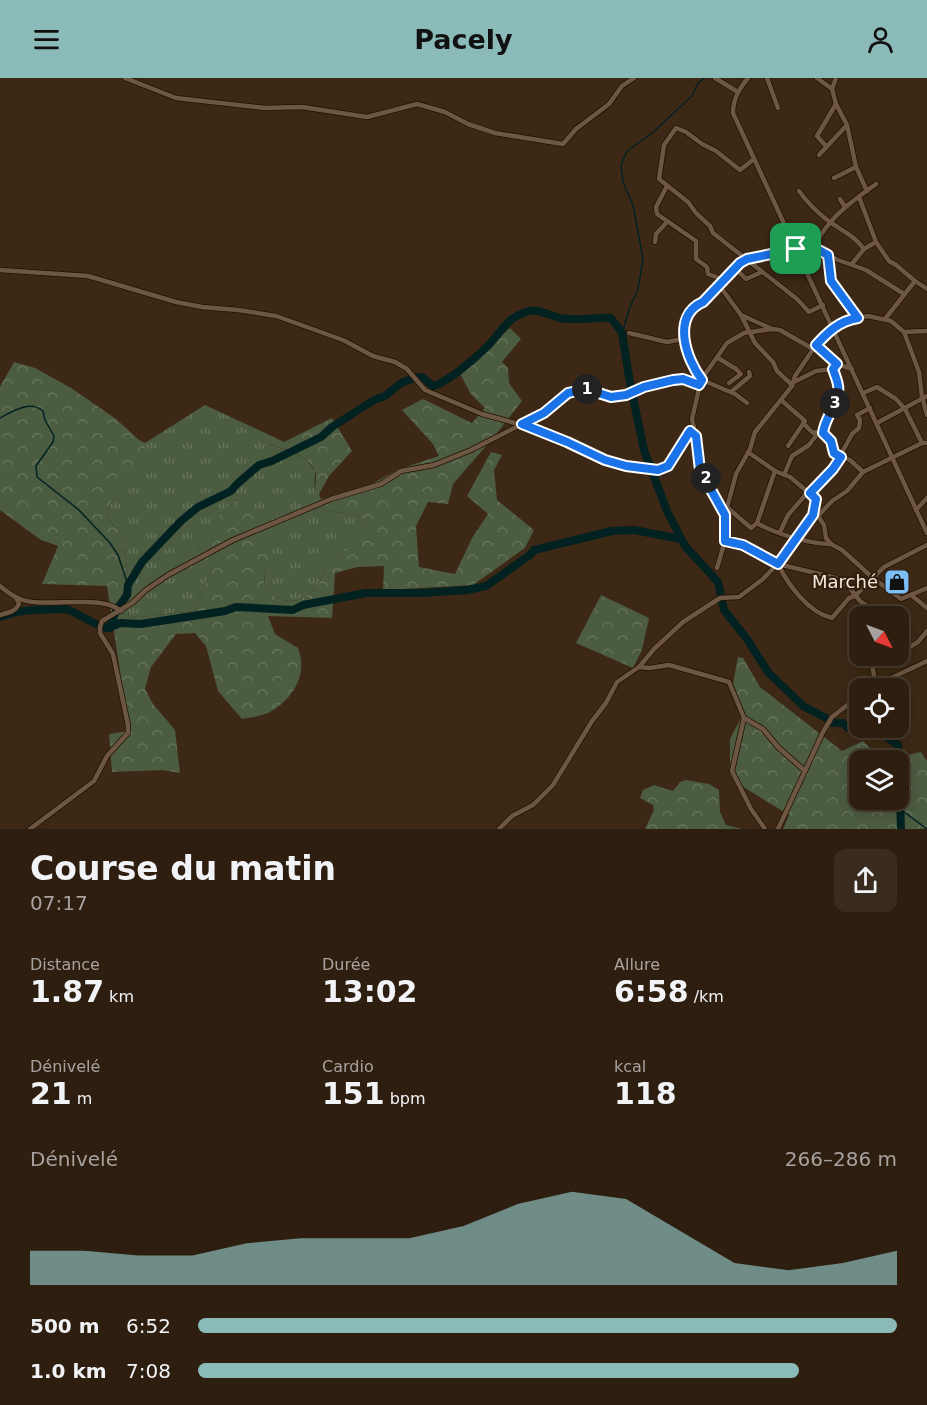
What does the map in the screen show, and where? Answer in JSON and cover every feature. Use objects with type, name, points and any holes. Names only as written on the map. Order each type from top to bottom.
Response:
[{"type":"street","points":[[125,78],[176,98],[265,108],[302,107],[367,117],[417,104],[445,112],[468,124],[495,133],[563,144],[582,124],[609,104],[622,86],[634,78]]},
{"type":"street","points":[[715,78],[738,92]]},
{"type":"street","points":[[748,78],[738,92],[733,113],[834,327],[927,533]]},
{"type":"street","points":[[767,78],[778,108]]},
{"type":"street","points":[[817,78],[832,89]]},
{"type":"street","points":[[836,78],[832,89],[836,104],[847,125],[856,167],[867,191]]},
{"type":"street","points":[[826,146],[817,136],[836,104]]},
{"type":"street","points":[[819,155],[847,125]]},
{"type":"street","points":[[754,159],[740,170],[716,151],[676,128],[664,145],[659,179],[688,202],[710,226],[713,233],[797,299],[809,312],[823,305]]},
{"type":"street","points":[[834,178],[856,167]]},
{"type":"street","points":[[783,271],[790,261],[801,258],[815,248],[825,228],[845,207],[876,184]]},
{"type":"street","points":[[667,186],[656,207],[657,214],[689,234],[696,241],[696,260],[707,267],[708,274],[724,280]]},
{"type":"street","points":[[799,191],[810,205],[852,236],[864,249]]},
{"type":"street","points":[[859,197],[876,242],[889,261],[927,289]]},
{"type":"street","points":[[840,199],[845,207]]},
{"type":"street","points":[[656,242],[656,234],[667,222]]},
{"type":"street","points":[[852,264],[864,249],[876,242]]},
{"type":"street","points":[[815,248],[867,270],[904,294]]},
{"type":"street","points":[[700,382],[689,360],[689,353],[683,339],[689,314],[747,259],[796,249]]},
{"type":"street","points":[[828,255],[831,281],[858,318]]},
{"type":"street","points":[[735,268],[747,279],[762,272]]},
{"type":"street","points":[[0,270],[88,276],[176,302],[276,316],[337,337],[373,356],[395,362],[407,369],[425,390],[482,414],[522,424],[605,460],[626,466],[658,470],[668,466],[690,431],[696,436]]},
{"type":"street","points":[[885,319],[915,281]]},
{"type":"street","points":[[719,285],[741,315],[748,334],[759,349],[773,362],[777,371],[792,384]]},
{"type":"street","points":[[741,315],[772,329],[780,330],[814,347],[837,364],[852,369]]},
{"type":"street","points":[[717,568],[725,541],[725,515],[736,474],[748,452],[755,432],[781,400],[814,347],[834,327],[849,320],[868,316],[891,321],[904,332],[919,372],[927,415]]},
{"type":"street","points":[[725,515],[700,470],[692,413],[700,382],[727,343],[744,333],[772,329]]},
{"type":"street","points":[[904,332],[927,331]]},
{"type":"street","points":[[629,333],[667,342],[683,339]]},
{"type":"street","points":[[718,358],[741,374],[729,383]]},
{"type":"street","points":[[792,384],[816,371],[833,369],[837,364]]},
{"type":"street","points":[[783,475],[792,456],[809,445],[820,433],[833,409],[838,393],[833,369]]},
{"type":"street","points":[[731,392],[750,376],[749,372]]},
{"type":"street","points":[[30,829],[94,781],[107,756],[128,733],[113,654],[100,633],[100,627],[102,621],[121,611],[168,575],[233,540],[331,499],[381,484],[401,471],[434,465],[471,450],[544,413],[568,393],[586,389],[611,397],[683,379],[731,392],[747,403]]},
{"type":"street","points":[[499,829],[512,816],[533,805],[544,796],[606,703],[617,682],[639,667],[654,649],[683,622],[720,598],[739,597],[778,564],[816,515],[847,491],[863,472],[924,443],[905,409],[896,399],[877,387],[863,393]]},
{"type":"street","points":[[877,423],[924,397]]},
{"type":"street","points":[[781,400],[805,421],[788,446]]},
{"type":"street","points":[[780,532],[788,515],[833,469],[841,457],[852,434],[859,428],[860,420],[857,415],[870,408]]},
{"type":"street","points":[[803,423],[813,433],[820,433],[831,441],[834,453],[850,460],[863,472]]},
{"type":"street","points":[[748,452],[775,471],[790,477],[816,499],[816,515],[824,525],[826,538],[831,544],[843,550],[873,578],[901,599],[927,588]]},
{"type":"street","points":[[728,508],[752,528],[757,523],[775,471]]},
{"type":"street","points":[[916,510],[927,498]]},
{"type":"street","points":[[757,523],[796,538],[819,544],[831,544]]},
{"type":"street","points":[[725,541],[743,545],[778,564],[837,578],[868,606]]},
{"type":"street","points":[[778,564],[789,583],[821,616],[832,618],[849,598],[855,596],[884,567],[927,545]]},
{"type":"street","points":[[0,586],[16,597],[33,602],[95,603],[112,606],[121,611]]},
{"type":"street","points":[[911,595],[927,608]]},
{"type":"street","points":[[0,615],[18,607],[16,597]]},
{"type":"street","points":[[909,648],[918,642],[927,631]]},
{"type":"street","points":[[892,678],[927,661]]},
{"type":"street","points":[[639,667],[669,665],[729,682],[744,718],[732,771],[751,809],[765,829]]},
{"type":"street","points":[[778,829],[823,732],[832,717],[849,704]]},
{"type":"street","points":[[744,718],[763,729],[778,747],[805,771]]},
{"type":"green space","points":[[510,328],[521,339],[502,362],[508,368],[509,383],[522,401],[453,484],[448,504],[428,502],[416,526],[419,567],[455,574],[472,538],[488,514],[467,496],[491,452],[502,455],[494,470],[497,500],[534,530],[525,548],[473,585],[383,590],[384,566],[358,567],[335,573],[332,618],[268,616],[275,634],[298,648],[301,667],[297,684],[286,700],[270,712],[260,715],[242,719],[218,691],[206,646],[195,633],[176,634],[151,667],[145,689],[153,704],[175,730],[180,773],[163,770],[112,772],[109,734],[129,731],[107,586],[42,584],[58,546],[41,540],[0,510],[0,387],[14,362],[35,368],[71,388],[116,419],[145,443],[145,458],[139,473],[131,484],[115,495],[106,513],[109,521],[121,533],[127,561],[125,588],[129,618],[195,611],[212,566],[198,559],[200,543],[215,521],[238,498],[254,507],[263,525],[268,545],[264,583],[276,597],[282,600],[289,601],[307,596],[320,582],[327,565],[362,537],[366,522],[355,514],[324,511],[314,499],[316,474],[309,462],[291,451],[259,439],[248,425],[284,442],[332,418],[352,451],[329,476],[319,494],[321,499],[370,485],[399,469],[439,456],[433,444],[402,410],[423,399],[472,423],[485,408],[471,394],[460,374]]},
{"type":"green space","points":[[205,405],[248,425],[251,432],[264,441],[304,458],[315,471],[314,493],[324,511],[355,514],[366,522],[365,531],[362,538],[352,548],[327,565],[320,582],[312,592],[301,599],[282,600],[274,596],[264,583],[267,563],[235,499],[198,547],[212,566],[195,611],[129,618],[125,588],[127,561],[121,533],[109,521],[106,513],[115,495],[131,484],[145,458],[145,443]]},
{"type":"green space","points":[[601,595],[649,618],[642,650],[633,668],[576,643]]},
{"type":"green space","points":[[738,657],[743,658],[760,687],[842,751],[863,741],[872,750],[849,750],[849,810],[909,810],[909,755],[921,752],[927,761],[927,829],[783,829],[789,815],[745,788],[730,775],[730,739],[743,714],[733,683]]},
{"type":"green space","points":[[686,780],[709,784],[719,790],[720,812],[726,825],[742,829],[645,829],[654,810],[653,805],[640,798],[643,790],[654,785],[673,791],[680,782]]},
{"type":"waterway","points":[[622,333],[638,289],[643,259],[633,205],[623,182],[621,165],[627,151],[651,134],[692,96],[698,83],[705,78]]},
{"type":"waterway","points":[[109,628],[117,609],[127,595],[128,585],[142,562],[181,521],[198,507],[231,491],[259,465],[321,437],[332,427],[374,400],[385,396],[401,383],[422,377],[433,386],[448,379],[482,351],[516,316],[537,311],[566,319],[611,318],[622,333],[644,450],[667,511],[685,546],[718,582],[724,610],[747,639],[768,672],[803,706],[832,723],[843,723],[848,728],[876,732],[898,745],[901,829]]},
{"type":"waterway","points":[[0,418],[16,410],[33,406],[43,411],[54,436],[53,442],[36,466],[37,477],[79,510],[110,543],[118,555],[128,585]]},
{"type":"waterway","points":[[0,617],[16,612],[67,609],[102,627],[109,628],[120,623],[141,624],[225,611],[236,607],[293,610],[303,605],[366,593],[422,593],[467,590],[486,586],[534,550],[612,531],[634,530],[681,539]]},
{"type":"waterway","points":[[901,810],[927,829]]},
{"type":"place","name":"Marché","points":[[897,582]]},
{"type":"route","points":[[815,248],[828,255],[831,281],[858,318],[834,327],[816,345],[837,364],[833,369],[838,393],[833,409],[825,420],[823,433],[831,441],[834,453],[841,457],[810,493],[816,499],[813,515],[778,564],[743,545],[725,541],[725,515],[700,470],[696,436],[690,431],[668,466],[658,470],[626,466],[605,460],[522,424],[544,413],[568,393],[586,389],[611,397],[626,395],[644,387],[673,380],[683,379],[699,385],[702,380],[693,369],[683,339],[689,314],[740,263],[762,255],[796,249],[803,261],[815,248]]}]
